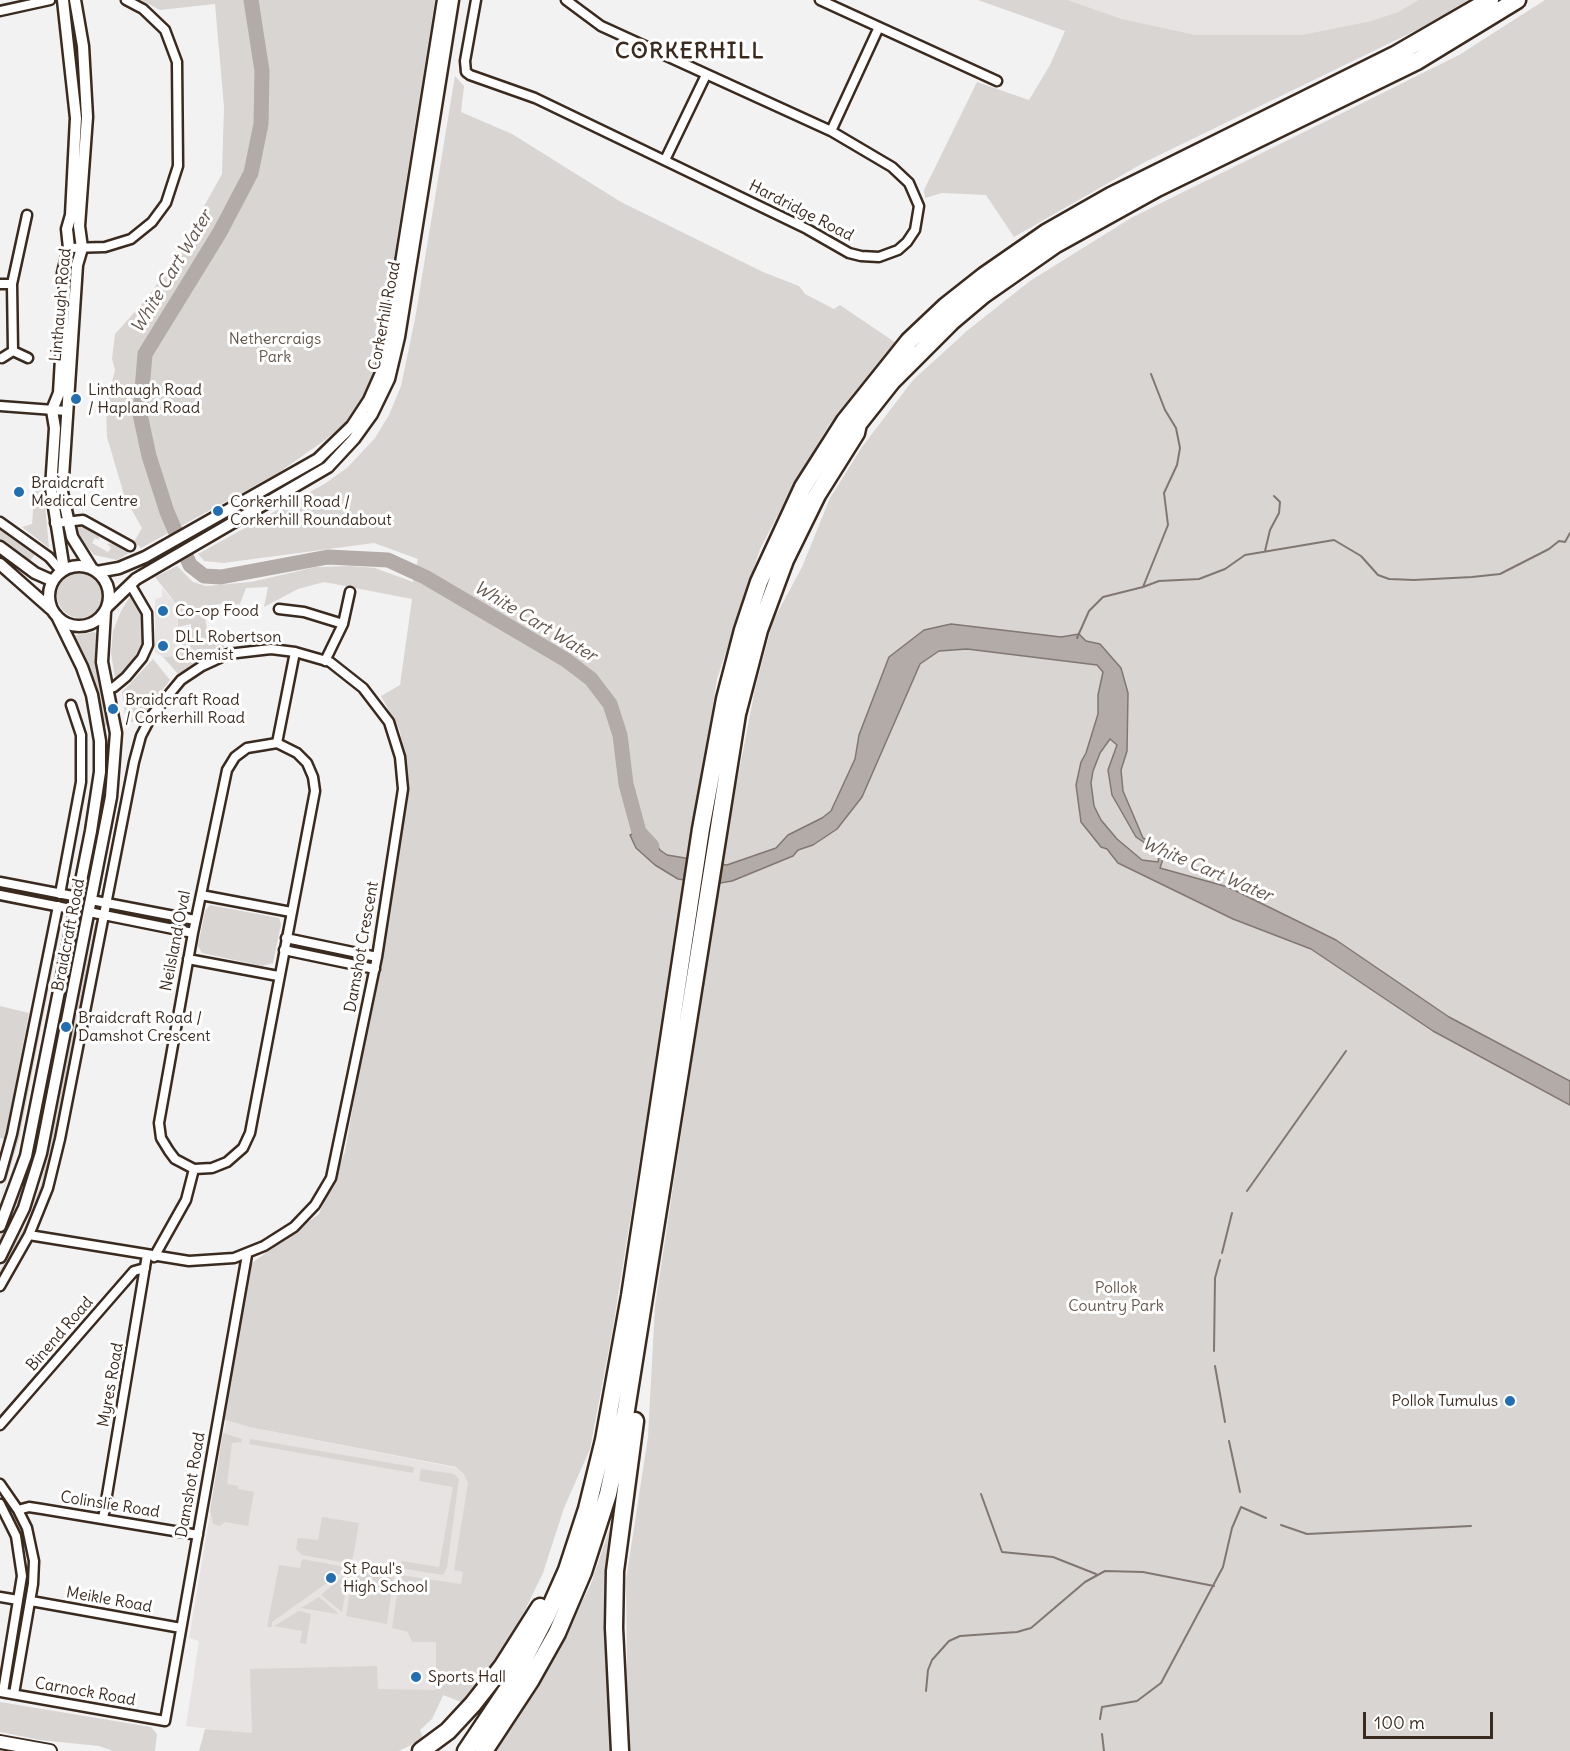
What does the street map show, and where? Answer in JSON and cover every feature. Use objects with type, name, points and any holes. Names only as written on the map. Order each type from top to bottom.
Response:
[{"type":"highway","points":[[466,1751],[510,1684],[549,1612],[574,1548],[593,1485],[626,1316],[697,907],[730,676],[751,605],[774,545],[803,487],[831,441],[909,341],[946,306],[984,276],[1087,209],[1395,55],[1490,0]]},
{"type":"highway","points":[[709,830],[741,696],[759,630],[773,590],[807,513],[856,433],[858,424],[892,381],[951,322],[1010,276],[1112,211],[1417,61],[1517,0]]},
{"type":"highway","points":[[484,1751],[551,1642],[591,1552],[621,1438],[645,1294],[697,907]]},
{"type":"highway","points":[[620,1751],[614,1644],[615,1571],[633,1433],[645,1294]]},
{"type":"highway","points":[[421,1751],[448,1731],[473,1704],[533,1620],[554,1579],[593,1485]]},
{"type":"main road","points":[[0,1742],[50,1751]]},
{"type":"street","points":[[0,11],[50,0]]},
{"type":"street","name":"Linthaugh Road","points":[[63,0],[76,118],[71,215],[67,229],[69,248],[63,273],[65,290],[58,393],[52,410],[56,428],[51,488],[61,522],[76,547],[95,571]]},
{"type":"street","name":"Linthaugh Road","points":[[63,571],[62,492],[77,265],[82,248],[79,226],[86,90],[83,46],[75,0]]},
{"type":"street","points":[[69,248],[105,247],[131,238],[152,222],[166,203],[178,166],[177,62],[165,30],[143,9],[126,0]]},
{"type":"street","name":"Corkerhill Road","points":[[95,571],[119,568],[148,555],[211,522],[318,459],[352,426],[369,400],[381,373],[389,338],[443,0]]},
{"type":"street","name":"Corkerhill Road","points":[[106,609],[130,584],[151,570],[328,467],[354,439],[372,414],[389,379],[399,337],[453,0]]},
{"type":"street","name":"Hardridge Road","points":[[476,0],[465,61],[466,72],[470,75],[535,98],[807,229],[849,253],[879,257],[898,250],[915,230],[919,206],[914,191],[892,166],[831,131],[601,26],[566,0]]},
{"type":"street","points":[[820,0],[997,81]]},
{"type":"street","points":[[831,131],[879,27]]},
{"type":"street","points":[[665,160],[706,75]]},
{"type":"street","points":[[13,351],[12,284],[27,214]]},
{"type":"street","points":[[0,284],[12,284]]},
{"type":"street","points":[[13,351],[28,358]]},
{"type":"street","points":[[2,358],[13,351]]},
{"type":"street","points":[[0,406],[67,411]]},
{"type":"street","points":[[61,522],[83,520],[130,546]]},
{"type":"street","points":[[0,522],[49,557],[63,571]]},
{"type":"street","points":[[175,541],[181,552]]},
{"type":"street","points":[[0,547],[35,573],[53,581]]},
{"type":"street","name":"Braidcraft Road","points":[[0,564],[55,613],[88,683],[98,731],[100,757],[98,791],[76,910],[26,1156],[0,1226]]},
{"type":"street","points":[[75,566],[95,571],[108,587],[106,609],[95,622],[84,626],[66,623],[55,613],[49,594],[53,581],[63,571],[75,566]]},
{"type":"street","points":[[108,689],[114,687],[131,671],[142,658],[148,645],[147,613],[130,584]]},
{"type":"street","points":[[325,661],[343,624],[350,592]]},
{"type":"street","name":"Braidcraft Road","points":[[0,1257],[24,1208],[41,1153],[114,774],[115,729],[101,651],[106,609]]},
{"type":"street","points":[[279,609],[304,612],[343,624]]},
{"type":"street","name":"Damshot Crescent","points":[[29,1235],[151,1256],[204,1262],[247,1255],[280,1236],[303,1218],[332,1178],[375,969],[403,789],[400,757],[389,722],[363,688],[325,661],[295,652],[271,649],[246,650],[202,666],[165,696],[152,714],[141,736],[134,762]]},
{"type":"street","points":[[151,1256],[186,1200],[194,1169],[212,1168],[227,1162],[236,1156],[247,1140],[315,784],[311,770],[302,757],[277,744],[295,652]]},
{"type":"street","name":"Braidcraft Road","points":[[60,894],[81,782],[81,735],[71,705]]},
{"type":"street","points":[[98,731],[115,729]]},
{"type":"street","name":"Neilsland Oval","points":[[194,1169],[175,1159],[161,1137],[159,1123],[195,920],[227,770],[235,757],[247,748],[277,744]]},
{"type":"street","name":"Braidcraft Road","points":[[0,1286],[29,1235],[48,1188],[60,1139],[134,762]]},
{"type":"street","points":[[0,882],[78,897]]},
{"type":"street","points":[[0,895],[76,910]]},
{"type":"street","points":[[201,895],[291,912]]},
{"type":"street","points":[[91,900],[195,920]]},
{"type":"street","name":"Braidcraft Road","points":[[0,1177],[12,1134],[58,906]]},
{"type":"street","points":[[89,912],[193,933]]},
{"type":"street","points":[[286,938],[377,957]]},
{"type":"street","points":[[284,950],[375,969]]},
{"type":"street","points":[[188,959],[278,976]]},
{"type":"street","name":"Damshot Road","points":[[165,1721],[247,1255]]},
{"type":"street","name":"Myres Road","points":[[103,1519],[145,1268],[151,1256]]},
{"type":"street","name":"Binend Road","points":[[0,1425],[134,1271],[145,1268]]},
{"type":"street","points":[[0,1484],[18,1510],[32,1549],[34,1571],[31,1601],[14,1694]]},
{"type":"street","points":[[0,1504],[9,1518],[19,1550],[22,1576],[1,1692]]},
{"type":"street","name":"Colinslie Road","points":[[18,1510],[29,1507],[198,1535]]},
{"type":"street","points":[[19,1550],[32,1549]]},
{"type":"street","points":[[0,1597],[18,1600]]},
{"type":"street","name":"Meikle Road","points":[[31,1601],[182,1628]]},
{"type":"street","points":[[12,1640],[24,1642]]},
{"type":"street","name":"Carnock Road","points":[[1,1692],[165,1721]]},
{"type":"shaded area","points":[[1068,0],[1418,0],[1398,12],[1371,21],[1301,35],[1196,35],[1122,19]]},
{"type":"shaded area","points":[[162,588],[177,605],[178,656],[163,657],[155,652],[155,599],[162,597]]},
{"type":"shaded area","points":[[951,624],[1061,637],[1079,634],[1086,641],[1100,644],[1121,668],[1128,693],[1127,751],[1121,770],[1123,791],[1143,838],[1165,853],[1160,868],[1228,887],[1336,940],[1449,1017],[1570,1081],[1570,1105],[1433,1031],[1311,949],[1233,919],[1118,863],[1107,849],[1101,847],[1081,822],[1076,785],[1081,762],[1098,714],[1098,695],[1103,672],[1097,665],[967,649],[939,651],[920,664],[862,797],[837,829],[813,845],[798,850],[793,856],[732,881],[714,884],[678,879],[655,865],[636,848],[630,835],[644,828],[660,850],[667,855],[727,865],[776,848],[788,835],[822,818],[831,811],[855,759],[859,735],[889,657],[924,630]],"holes":[[[1110,739],[1117,745],[1108,770],[1112,795],[1136,837],[1155,850],[1159,856],[1158,862],[1142,860],[1117,839],[1101,820],[1094,806],[1091,783],[1093,771],[1100,753]]]},
{"type":"shaded area","name":"St Paul's High School","points":[[226,1420],[249,1427],[478,1472],[446,1690],[432,1719],[252,1734],[186,1726],[199,1641],[189,1638]]},
{"type":"green space","name":"Nethercraigs Park","points":[[141,0],[435,0],[377,364],[362,400],[345,423],[278,473],[141,548],[134,542],[142,528],[125,498],[107,437],[106,406],[115,370],[112,359],[115,334],[149,296],[183,244],[222,174],[224,107],[215,4],[160,10]]},
{"type":"green space","points":[[978,0],[1068,0],[1122,19],[1196,35],[1301,35],[1371,21],[1398,12],[1418,0],[1468,0],[1427,25],[1145,162],[1014,237],[986,195],[942,193],[925,198],[924,190],[977,82],[1029,100],[1050,65],[1065,31]]},
{"type":"green space","name":"Pollok Country Park","points":[[1545,0],[1570,0],[1570,1751],[628,1751],[626,1580],[648,1437],[655,1306],[725,844],[755,689],[773,621],[802,567],[830,498],[862,447],[913,380],[968,330],[1030,281],[1131,218],[1459,55]]},
{"type":"green space","points":[[455,76],[464,86],[461,112],[512,134],[621,202],[763,272],[799,286],[805,294],[834,309],[840,305],[896,343],[829,425],[794,484],[760,549],[717,679],[612,1333],[590,1449],[564,1508],[543,1573],[525,1610],[500,1657],[464,1703],[443,1695],[432,1719],[420,1730],[423,1739],[399,1751],[199,1751],[205,1729],[252,1733],[250,1669],[377,1666],[378,1689],[436,1690],[436,1642],[412,1642],[408,1632],[392,1628],[400,1575],[461,1584],[463,1572],[454,1570],[468,1483],[464,1474],[456,1467],[249,1427],[219,1418],[248,1266],[319,1214],[345,1152],[408,786],[400,731],[381,696],[400,685],[412,599],[324,582],[298,589],[264,607],[268,587],[246,588],[240,604],[206,606],[206,609],[215,608],[216,615],[205,616],[209,643],[223,642],[224,649],[205,656],[178,674],[163,657],[178,656],[177,630],[191,633],[191,624],[178,627],[177,605],[155,577],[177,566],[193,582],[206,586],[251,582],[316,567],[351,566],[375,568],[413,582],[418,559],[374,543],[223,563],[204,561],[198,554],[326,483],[348,467],[375,438],[389,415],[401,386],[415,319]]},
{"type":"green space","points":[[35,484],[43,484],[49,548],[22,527],[32,524]]},
{"type":"green space","points":[[82,525],[99,536],[99,540],[95,538],[92,543],[108,552],[111,548],[107,544],[113,543],[129,553],[117,560],[94,555],[79,537],[76,526]]},
{"type":"green space","points":[[0,527],[37,552],[28,563],[0,542]]},
{"type":"green space","points":[[80,572],[96,579],[103,595],[96,611],[80,618],[64,611],[57,595],[64,579]]},
{"type":"green space","points":[[131,595],[142,615],[142,643],[132,662],[115,678],[111,653],[113,631]]},
{"type":"green space","points":[[96,633],[96,666],[108,724],[105,727],[102,726],[71,636]]},
{"type":"green space","points":[[153,659],[170,680],[139,721],[126,723],[122,692]]},
{"type":"green space","points":[[210,905],[279,918],[281,924],[273,963],[262,966],[202,953],[198,946],[205,911]]},
{"type":"green space","points":[[112,909],[185,924],[187,926],[110,912]]},
{"type":"green space","points":[[59,916],[63,916],[19,1139],[0,1201],[16,1139]]},
{"type":"green space","points":[[95,923],[99,923],[56,1142],[45,1185],[29,1225],[0,1279],[0,1270],[26,1224],[41,1184]]},
{"type":"green space","points":[[295,945],[367,959],[369,961],[293,948]]},
{"type":"green space","points":[[72,952],[75,956],[36,1152],[25,1190],[0,1246],[0,1236],[14,1206],[31,1151]]},
{"type":"green space","points":[[0,1006],[29,1013],[5,1139],[0,1138]]},
{"type":"green space","points":[[223,1433],[242,1439],[242,1442],[232,1443],[227,1484],[254,1492],[248,1526],[225,1522],[220,1526],[213,1524],[210,1510]]},
{"type":"green space","points":[[250,1439],[414,1467],[413,1473],[249,1444]]},
{"type":"green space","points":[[421,1469],[454,1474],[459,1479],[447,1568],[443,1575],[400,1568],[402,1561],[439,1567],[453,1487],[419,1481]]},
{"type":"green space","points":[[615,1512],[607,1603],[610,1751],[492,1751],[551,1664],[591,1584]]},
{"type":"green space","points":[[322,1517],[359,1523],[353,1558],[347,1563],[302,1555],[296,1549],[298,1538],[318,1540]]},
{"type":"green space","points":[[302,1559],[345,1567],[345,1570],[272,1622],[272,1627],[267,1627],[279,1565],[300,1568]]},
{"type":"green space","points":[[360,1567],[394,1572],[387,1624],[346,1616],[353,1573]]},
{"type":"green space","points":[[349,1572],[342,1612],[321,1595]]},
{"type":"green space","points":[[319,1597],[338,1613],[338,1614],[301,1608]]},
{"type":"green space","points":[[299,1611],[311,1614],[306,1644],[300,1643],[302,1631],[274,1626]]},
{"type":"green space","points":[[0,1702],[151,1727],[157,1734],[155,1751],[113,1751],[99,1746],[40,1740],[0,1732]]},
{"type":"waterway","name":"White Cart Water","points":[[251,0],[262,71],[261,124],[251,173],[220,232],[145,354],[140,414],[149,456],[167,512],[190,565],[204,576],[221,577],[328,557],[388,560],[425,577],[566,660],[591,679],[610,704],[620,735],[626,784],[639,832],[652,846]]},
{"type":"waterway","points":[[1143,587],[1168,525],[1164,493],[1177,465],[1180,448],[1176,428],[1165,410],[1151,374]]},
{"type":"waterway","points":[[1265,551],[1270,530],[1279,513],[1280,502],[1274,496]]},
{"type":"waterway","points":[[1077,638],[1089,611],[1103,597],[1159,581],[1199,579],[1225,569],[1245,555],[1334,540],[1361,556],[1378,575],[1389,579],[1472,577],[1500,574],[1549,549],[1559,541],[1565,542],[1570,533]]},
{"type":"waterway","points":[[1247,1191],[1346,1051]]},
{"type":"waterway","points":[[1222,1253],[1232,1213]]},
{"type":"waterway","points":[[1214,1351],[1215,1278],[1220,1260]]},
{"type":"waterway","points":[[1215,1366],[1225,1422]]},
{"type":"waterway","points":[[1229,1441],[1240,1492]]},
{"type":"waterway","points":[[981,1494],[1002,1552],[1053,1557],[1096,1574]]},
{"type":"waterway","points":[[1100,1719],[1102,1707],[1137,1701],[1161,1683],[1223,1567],[1232,1528],[1241,1507],[1266,1518]]},
{"type":"waterway","points":[[1281,1525],[1307,1534],[1471,1526]]},
{"type":"waterway","points":[[926,1691],[928,1670],[932,1660],[949,1641],[960,1636],[1017,1632],[1031,1628],[1085,1582],[1105,1571],[1143,1572],[1214,1586]]},
{"type":"waterway","points":[[1102,1734],[1104,1751]]},
{"type":"place","name":"Linthaugh Road / Hapland Road","points":[[76,399]]},
{"type":"place","name":"Braidcraft Medical Centre","points":[[19,492]]},
{"type":"place","name":"Corkerhill Road / Corkerhill Roundabout","points":[[218,511]]},
{"type":"place","name":"Co-op Food","points":[[163,611]]},
{"type":"place","name":"DLL Robertson Chemist","points":[[163,646]]},
{"type":"place","name":"Braidcraft Road / Corkerhill Road","points":[[113,709]]},
{"type":"place","name":"Braidcraft Road / Damshot Crescent","points":[[66,1027]]},
{"type":"place","name":"Pollok Tumulus","points":[[1510,1401]]},
{"type":"place","name":"St Paul's High School","points":[[331,1578]]},
{"type":"place","name":"Sports Hall","points":[[416,1677]]},
{"type":"district","name":"CORKERHILL","points":[[690,52]]}]
